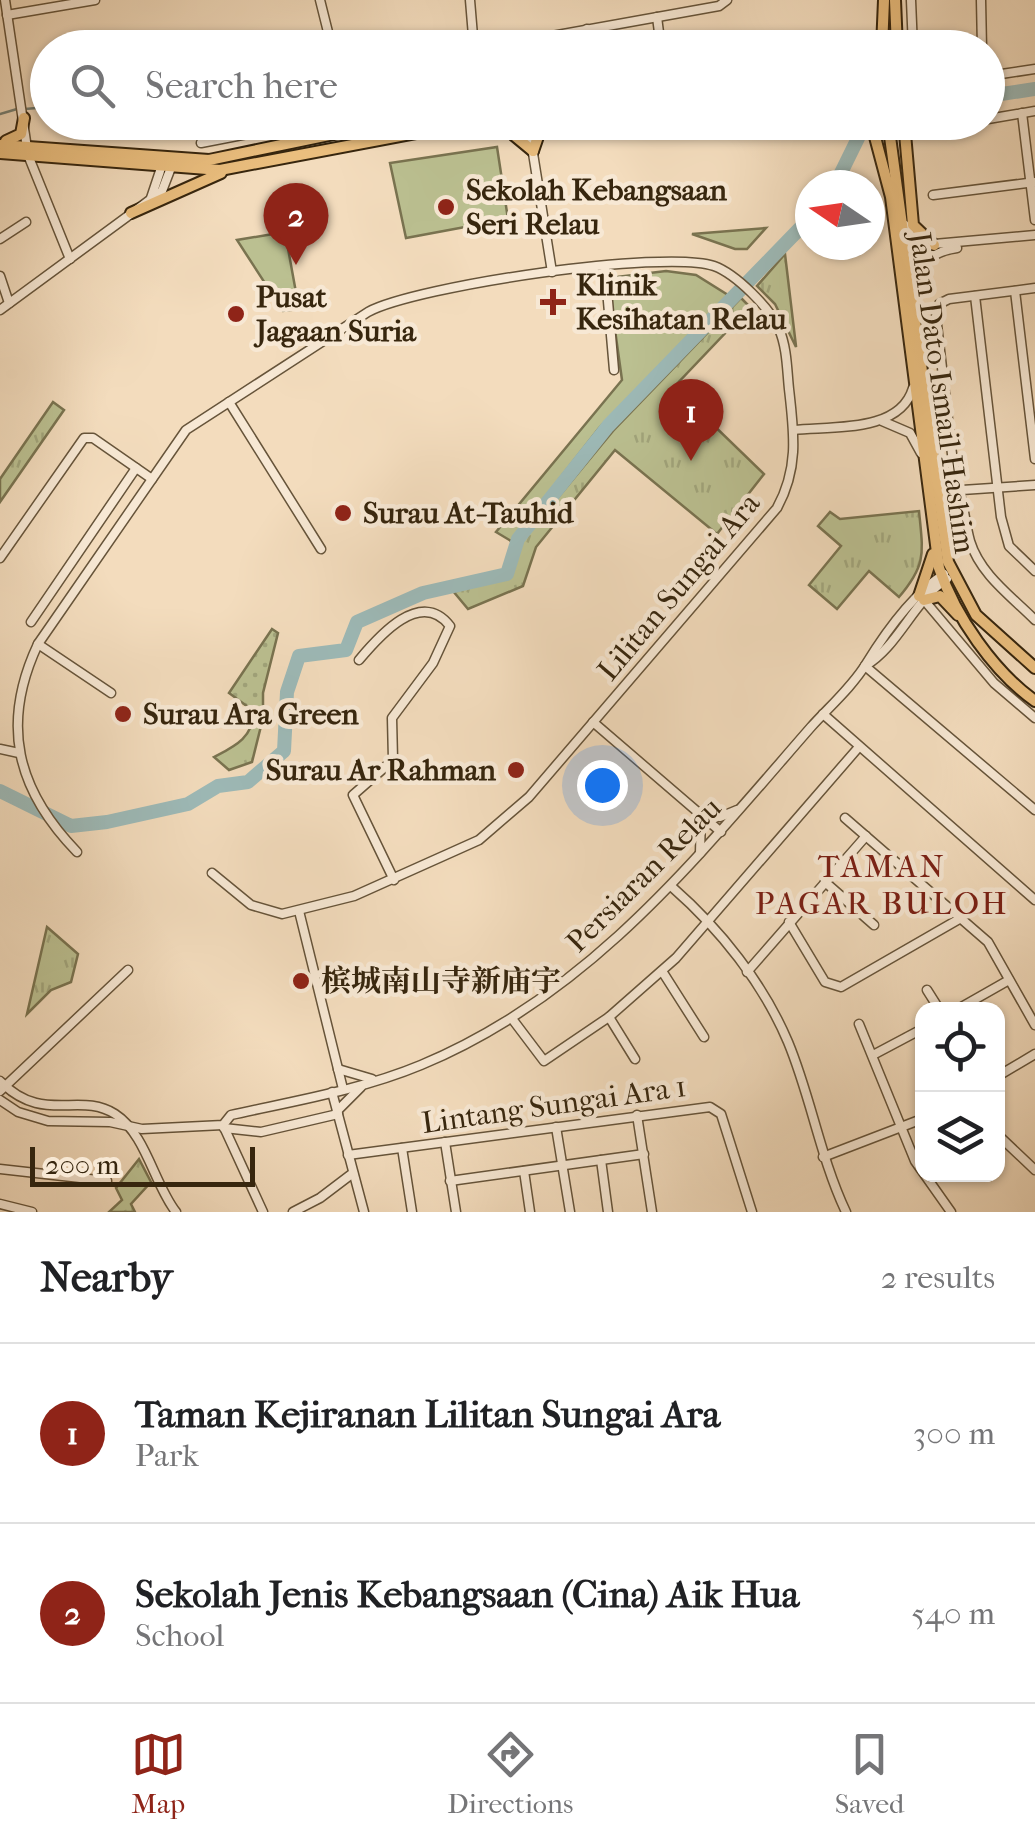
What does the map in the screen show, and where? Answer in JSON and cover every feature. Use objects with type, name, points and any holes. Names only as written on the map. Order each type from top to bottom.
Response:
[{"type":"main road","points":[[884,0],[884,28]]},
{"type":"main road","points":[[895,0],[896,30]]},
{"type":"main road","points":[[0,147],[20,134],[24,117]]},
{"type":"main road","points":[[0,147],[168,160],[218,159],[296,140]]},
{"type":"main road","points":[[168,160],[211,170],[379,140]]},
{"type":"main road","points":[[520,140],[533,151],[536,140]]},
{"type":"main road","name":"Jalan Dato Ismail Hashim","points":[[874,140],[885,169],[916,374],[934,536],[948,576],[984,647],[1014,686],[1035,701]]},
{"type":"main road","name":"Jalan Dato Ismail Hashim","points":[[891,140],[948,576],[976,614],[1035,668]]},
{"type":"main road","points":[[906,140],[913,224],[934,245]]},
{"type":"main road","points":[[131,212],[241,166]]},
{"type":"main road","points":[[922,598],[931,570],[934,536]]},
{"type":"main road","points":[[922,598],[942,598],[984,647]]},
{"type":"main road","points":[[1014,686],[1010,672],[1015,663],[1035,668]]},
{"type":"street","points":[[4,0],[28,150],[70,259]]},
{"type":"street","points":[[8,15],[95,0]]},
{"type":"street","points":[[320,0],[328,30]]},
{"type":"street","points":[[470,0],[472,30]]},
{"type":"street","points":[[581,30],[719,6],[726,0]]},
{"type":"street","points":[[912,0],[912,30]]},
{"type":"street","points":[[981,0],[982,30]]},
{"type":"street","points":[[657,16],[659,30]]},
{"type":"street","points":[[1005,74],[1035,70]]},
{"type":"street","points":[[1005,116],[1035,112]]},
{"type":"street","points":[[1022,114],[1035,220]]},
{"type":"street","points":[[200,143],[216,140]]},
{"type":"street","points":[[352,140],[353,145]]},
{"type":"street","points":[[531,140],[552,272]]},
{"type":"street","points":[[0,310],[166,187],[168,160]]},
{"type":"street","points":[[933,195],[1033,182]]},
{"type":"street","points":[[903,221],[914,241],[934,245],[1035,235]]},
{"type":"street","points":[[0,239],[26,222]]},
{"type":"street","points":[[913,301],[919,270],[929,257],[966,244]]},
{"type":"street","name":"Lilitan Sungai Ara","points":[[77,852],[32,797],[19,752],[19,696],[38,644],[186,430],[383,304],[552,272],[605,267],[697,262],[722,270],[737,282],[782,335],[794,430],[794,466],[776,508],[529,797],[484,836],[394,880],[299,911],[277,914],[257,908],[212,872]]},
{"type":"street","points":[[605,267],[614,370]]},
{"type":"street","points":[[0,276],[9,303]]},
{"type":"street","points":[[1035,288],[948,299],[940,304],[936,316],[956,484],[962,490],[977,559],[1035,620]]},
{"type":"street","points":[[1016,290],[1035,459]]},
{"type":"street","points":[[975,296],[998,498],[1009,546],[1035,571]]},
{"type":"street","points":[[794,430],[882,421],[905,406],[916,374]]},
{"type":"street","points":[[229,402],[321,548]]},
{"type":"street","points":[[882,421],[910,432],[924,462]]},
{"type":"street","points":[[0,558],[84,438],[94,438],[152,479]]},
{"type":"street","points":[[31,622],[136,468]]},
{"type":"street","points":[[962,490],[1035,485]]},
{"type":"street","name":"Persiaran Relau","points":[[0,1100],[13,1110],[40,1119],[128,1127],[224,1126],[231,1115],[344,1089],[418,1066],[513,1020],[604,954],[672,887],[922,598],[948,576]]},
{"type":"street","points":[[922,598],[994,683],[1035,718]]},
{"type":"street","points":[[359,660],[389,626],[424,611],[434,612],[450,626],[450,634],[433,663],[392,718],[394,760],[352,794],[394,880]]},
{"type":"street","points":[[38,644],[111,693]]},
{"type":"street","points":[[865,666],[1035,810]]},
{"type":"street","points":[[822,714],[1035,900]]},
{"type":"street","points":[[594,722],[721,832]]},
{"type":"street","points":[[513,1020],[544,1061],[609,1018],[662,971],[710,920],[858,748]]},
{"type":"street","points":[[0,750],[19,752]]},
{"type":"street","points":[[701,815],[720,816],[741,808]]},
{"type":"street","points":[[698,857],[704,837],[701,815]]},
{"type":"street","points":[[846,818],[988,942],[1035,1025]]},
{"type":"street","points":[[746,972],[866,836]]},
{"type":"street","points":[[825,882],[874,925]]},
{"type":"street","points":[[672,887],[710,920],[788,1041],[823,1157],[846,1212]]},
{"type":"street","points":[[299,911],[344,1089]]},
{"type":"street","points":[[789,922],[826,982],[841,987],[961,918]]},
{"type":"street","points":[[2,1086],[128,970]]},
{"type":"street","points":[[662,971],[704,1038]]},
{"type":"street","points":[[972,1002],[1010,980]]},
{"type":"street","points":[[927,990],[934,1002]]},
{"type":"street","points":[[609,1018],[635,1059]]},
{"type":"street","points":[[859,1024],[924,1178],[951,1212]]},
{"type":"street","points":[[873,1055],[915,1033]]},
{"type":"street","points":[[1005,1072],[1035,1054]]},
{"type":"street","points":[[338,1068],[354,1077],[373,1080]]},
{"type":"street","points":[[224,1126],[264,1132],[337,1113],[373,1080]]},
{"type":"street","name":"Persiaran Relau","points":[[2,1086],[36,1106],[108,1111],[128,1127]]},
{"type":"street","points":[[332,1092],[364,1212]]},
{"type":"street","name":"Lintang Sungai Ara 1","points":[[348,1155],[705,1107],[719,1110],[752,1212]]},
{"type":"street","points":[[637,1115],[652,1212]]},
{"type":"street","points":[[823,1157],[915,1122]]},
{"type":"street","points":[[224,1126],[263,1212]]},
{"type":"street","points":[[556,1126],[570,1212]]},
{"type":"street","points":[[128,1127],[176,1212]]},
{"type":"street","points":[[1005,1141],[1035,1170]]},
{"type":"street","points":[[445,1142],[456,1212]]},
{"type":"street","points":[[402,1148],[412,1212]]},
{"type":"street","points":[[450,1181],[644,1154]]},
{"type":"street","points":[[600,1160],[608,1212]]},
{"type":"street","points":[[0,1169],[107,1181]]},
{"type":"street","points":[[524,1171],[530,1212]]},
{"type":"street","points":[[293,1212],[320,1198],[353,1172]]},
{"type":"street","points":[[0,1204],[11,1210],[32,1212]]},
{"type":"green space","points":[[497,147],[508,219],[406,238],[390,163]]},
{"type":"green space","points":[[766,228],[747,249],[735,249],[692,234]]},
{"type":"green space","points":[[285,232],[299,309],[283,311],[237,240]]},
{"type":"green space","points":[[785,254],[796,347],[775,304],[757,286]]},
{"type":"green space","points":[[666,271],[696,275],[728,295],[599,428],[511,541],[496,532],[622,380],[609,287],[617,277]]},
{"type":"green space","points":[[741,298],[750,307],[674,387],[764,474],[717,534],[615,450],[536,547],[523,586],[468,609],[453,591],[510,577],[521,542],[613,431]]},
{"type":"green space","points":[[53,402],[64,410],[0,502],[0,479]]},
{"type":"green space","points":[[919,511],[919,566],[899,597],[869,571],[837,609],[809,585],[841,546],[818,526],[830,512],[840,519]]},
{"type":"green space","points":[[272,629],[278,633],[263,693],[263,718],[229,693]]},
{"type":"green space","points":[[253,711],[263,718],[252,762],[229,770],[214,757],[246,735]]},
{"type":"green space","points":[[47,927],[78,954],[71,982],[51,990],[27,1014]]},
{"type":"green space","points":[[139,1159],[151,1182],[131,1204],[135,1212],[109,1212],[122,1200],[116,1188]]},
{"type":"waterway","points":[[1005,93],[1035,89]]},
{"type":"waterway","points":[[0,114],[17,109]]},
{"type":"waterway","points":[[25,109],[30,109]]},
{"type":"waterway","points":[[842,170],[857,140]]},
{"type":"waterway","points":[[0,791],[71,826],[188,804],[218,786],[248,782],[284,751],[287,692],[299,656],[346,650],[357,622],[423,593],[507,574],[518,539],[608,426],[795,233]]},
{"type":"place","name":"Sekolah Kebangsaan Seri Relau","points":[[446,207]]},
{"type":"place","name":"Sekolah Jenis Kebangsaan (Cina) Aik Hua","points":[[296,265]]},
{"type":"place","name":"Klinik Kesihatan Relau","points":[[553,302]]},
{"type":"place","name":"Pusat Jagaan Suria","points":[[236,314]]},
{"type":"place","name":"Taman Kejiranan Lilitan Sungai Ara","points":[[691,461]]},
{"type":"place","name":"Surau At-Tauhid","points":[[343,513]]},
{"type":"place","name":"Surau Ara Green","points":[[123,714]]},
{"type":"place","name":"Surau Ar Rahman","points":[[516,770]]},
{"type":"place","name":"槟城南山寺新庙宇","points":[[301,981]]},
{"type":"district","name":"TAMAN PAGAR BULOH","points":[[882,884]]}]
